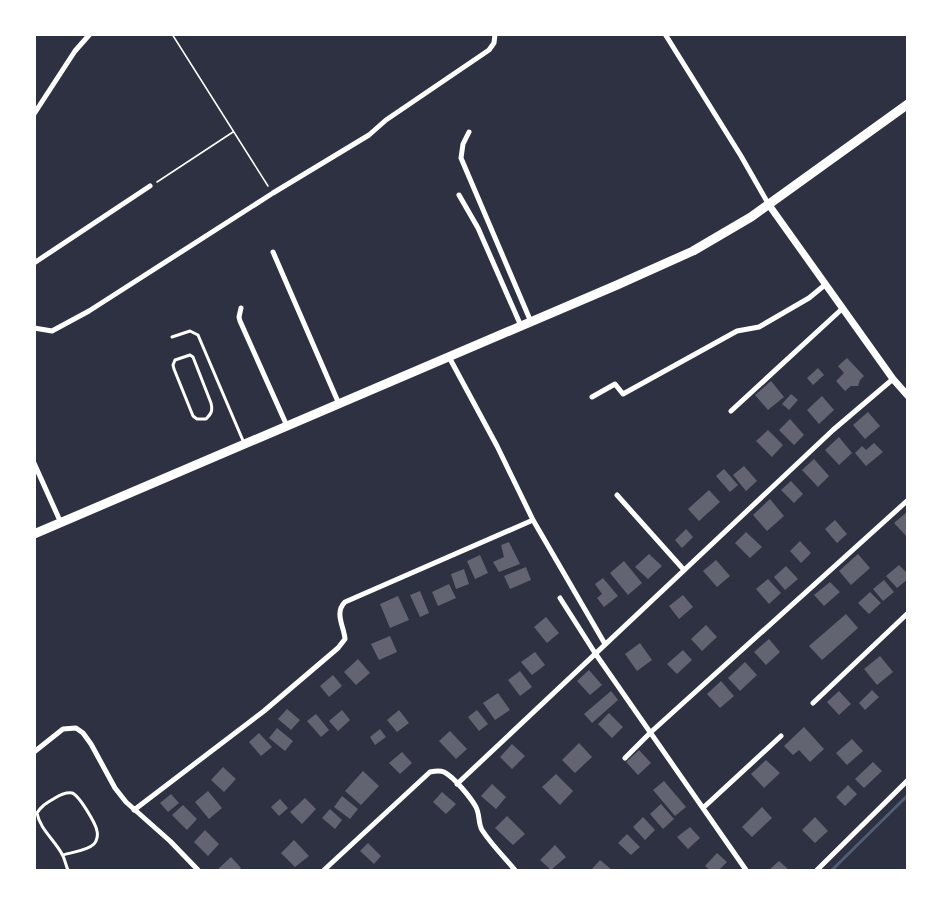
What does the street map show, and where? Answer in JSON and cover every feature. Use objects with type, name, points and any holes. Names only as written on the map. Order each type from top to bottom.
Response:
[{"type":"highway","points":[[34,534],[693,251],[769,205],[908,104]]},
{"type":"street","points":[[34,114],[75,51],[90,34]]},
{"type":"street","points":[[34,328],[52,331],[89,311],[273,193],[369,135],[386,120],[489,50],[494,43],[495,34]]},
{"type":"street","points":[[665,34],[769,205],[893,379],[908,396]]},
{"type":"street","points":[[469,132],[463,144],[461,158],[526,324]]},
{"type":"street","points":[[34,262],[150,186]]},
{"type":"street","points":[[459,195],[526,324]]},
{"type":"street","points":[[273,252],[339,404]]},
{"type":"street","points":[[592,397],[615,384],[623,394],[737,331],[759,327],[809,298],[826,284]]},
{"type":"street","points":[[731,411],[843,308]]},
{"type":"street","points":[[241,309],[240,321],[287,426]]},
{"type":"street","points":[[449,357],[497,446],[533,520],[605,644]]},
{"type":"street","points":[[457,784],[833,430],[893,379]]},
{"type":"street","points":[[34,463],[60,523]]},
{"type":"street","points":[[617,495],[684,570]]},
{"type":"street","points":[[625,758],[908,500]]},
{"type":"street","points":[[134,810],[264,711],[338,648],[345,639],[339,617],[340,607],[345,602],[533,520]]},
{"type":"street","points":[[560,598],[595,653],[746,870]]},
{"type":"street","points":[[813,703],[908,613]]},
{"type":"street","points":[[34,752],[63,729],[76,728],[83,733],[115,788],[126,802],[170,841],[198,870]]},
{"type":"street","points":[[703,808],[781,736]]},
{"type":"street","points":[[324,870],[430,772],[437,770],[450,777],[476,808],[479,825],[484,833],[515,870]]},
{"type":"street","points":[[817,870],[908,780]]},
{"type":"lane","points":[[172,337],[190,331],[198,335],[244,445]]},
{"type":"lane","points":[[190,355],[193,357],[211,403],[211,414],[206,419],[193,416],[174,369],[175,360],[190,355]]},
{"type":"lane","points":[[63,855],[94,844],[98,832],[77,795],[71,793],[42,805],[38,813],[38,819],[63,855],[68,870]]},
{"type":"path","points":[[172,34],[273,193]]},
{"type":"path","points":[[150,186],[234,132]]},
{"type":"building","points":[[847,358],[864,376],[858,386],[851,386],[845,391],[836,381],[844,373],[838,366]]},
{"type":"building","points":[[818,368],[824,375],[813,385],[807,378]]},
{"type":"building","points":[[771,381],[784,397],[768,410],[755,395]]},
{"type":"building","points":[[791,394],[798,400],[789,410],[782,404]]},
{"type":"building","points":[[822,396],[834,410],[819,424],[807,410]]},
{"type":"building","points":[[868,412],[880,426],[865,439],[853,425]]},
{"type":"building","points":[[790,419],[804,435],[794,445],[779,430]]},
{"type":"building","points":[[768,430],[783,445],[772,457],[756,441]]},
{"type":"building","points":[[839,437],[852,453],[839,465],[825,450]]},
{"type":"building","points":[[874,443],[883,452],[866,466],[855,453],[862,446],[866,450]]},
{"type":"building","points":[[814,459],[829,476],[818,487],[802,470]]},
{"type":"building","points":[[744,466],[757,481],[746,491],[733,475]]},
{"type":"building","points":[[724,469],[738,485],[730,492],[716,476]]},
{"type":"building","points":[[791,481],[803,494],[794,503],[781,490]]},
{"type":"building","points":[[709,490],[720,502],[699,521],[688,509]]},
{"type":"building","points":[[770,499],[784,516],[767,531],[753,515]]},
{"type":"building","points":[[908,511],[908,538],[894,523]]},
{"type":"building","points":[[835,520],[847,534],[837,543],[825,529]]},
{"type":"building","points":[[686,529],[693,537],[682,548],[675,540]]},
{"type":"building","points":[[746,532],[762,547],[750,558],[735,543]]},
{"type":"building","points":[[800,541],[811,553],[801,563],[790,551]]},
{"type":"building","points":[[509,542],[520,564],[499,572],[493,562],[504,557],[501,545]]},
{"type":"building","points":[[649,554],[662,566],[648,579],[635,567]]},
{"type":"building","points":[[858,554],[870,568],[851,585],[839,571]]},
{"type":"building","points":[[480,555],[488,573],[475,579],[467,561]]},
{"type":"building","points":[[716,560],[730,576],[717,587],[703,571]]},
{"type":"building","points":[[624,561],[642,583],[628,595],[610,573]]},
{"type":"building","points":[[899,565],[908,574],[908,579],[897,588],[886,576]]},
{"type":"building","points":[[786,566],[798,579],[785,590],[774,577]]},
{"type":"building","points":[[526,567],[531,580],[510,589],[504,576]]},
{"type":"building","points":[[464,569],[469,584],[456,589],[451,574]]},
{"type":"building","points":[[603,578],[618,596],[604,607],[597,598],[602,594],[595,584]]},
{"type":"building","points":[[768,579],[781,593],[769,604],[756,589]]},
{"type":"building","points":[[884,580],[894,592],[883,601],[873,589]]},
{"type":"building","points":[[830,582],[840,592],[824,606],[814,595]]},
{"type":"building","points":[[449,584],[456,598],[438,606],[432,592]]},
{"type":"building","points":[[420,591],[429,613],[420,617],[410,595]]},
{"type":"building","points":[[870,592],[881,603],[869,614],[858,603]]},
{"type":"building","points":[[683,595],[693,607],[679,619],[669,606]]},
{"type":"building","points":[[398,596],[409,620],[390,628],[380,604]]},
{"type":"building","points":[[846,614],[858,628],[822,660],[809,646]]},
{"type":"building","points":[[546,617],[559,633],[547,643],[534,627]]},
{"type":"building","points":[[706,625],[717,637],[702,651],[691,639]]},
{"type":"building","points":[[390,636],[397,652],[379,660],[371,644]]},
{"type":"building","points":[[769,639],[780,652],[766,665],[754,652]]},
{"type":"building","points":[[640,643],[652,660],[637,671],[625,654]]},
{"type":"building","points":[[683,650],[692,660],[677,674],[667,664]]},
{"type":"building","points":[[535,652],[545,665],[532,675],[521,662]]},
{"type":"building","points":[[880,656],[893,672],[877,685],[864,669]]},
{"type":"building","points":[[358,659],[370,673],[356,685],[344,672]]},
{"type":"building","points":[[745,662],[757,675],[740,691],[728,678]]},
{"type":"building","points":[[589,670],[602,685],[590,695],[577,681]]},
{"type":"building","points":[[520,671],[532,687],[520,696],[508,680]]},
{"type":"building","points":[[333,675],[342,686],[329,697],[320,686]]},
{"type":"building","points":[[721,681],[734,696],[720,708],[707,694]]},
{"type":"building","points":[[872,690],[879,697],[865,710],[859,703]]},
{"type":"building","points":[[611,691],[618,700],[592,723],[584,714]]},
{"type":"building","points":[[839,691],[851,704],[839,715],[827,702]]},
{"type":"building","points":[[498,693],[510,710],[495,720],[483,703]]},
{"type":"building","points":[[287,709],[300,720],[291,730],[278,719]]},
{"type":"building","points":[[342,710],[350,720],[338,731],[329,721]]},
{"type":"building","points":[[399,710],[409,723],[397,732],[387,720]]},
{"type":"building","points":[[477,710],[488,724],[479,731],[468,717]]},
{"type":"building","points":[[609,713],[623,727],[612,738],[598,724]]},
{"type":"building","points":[[316,714],[329,730],[321,737],[307,721]]},
{"type":"building","points":[[804,727],[824,749],[810,762],[799,750],[793,755],[784,746]]},
{"type":"building","points":[[277,728],[293,741],[285,751],[269,738]]},
{"type":"building","points":[[380,729],[386,737],[375,745],[370,737]]},
{"type":"building","points":[[450,731],[467,749],[456,759],[439,741]]},
{"type":"building","points":[[259,733],[272,747],[261,756],[249,742]]},
{"type":"building","points":[[852,739],[863,751],[847,765],[836,753]]},
{"type":"building","points":[[579,743],[592,757],[575,773],[562,760]]},
{"type":"building","points":[[512,744],[525,756],[512,769],[500,757]]},
{"type":"building","points":[[639,750],[651,763],[638,775],[626,762]]},
{"type":"building","points":[[402,752],[412,763],[400,774],[389,763]]},
{"type":"building","points":[[766,760],[780,773],[764,788],[751,774]]},
{"type":"building","points":[[873,762],[882,771],[864,788],[855,779]]},
{"type":"building","points":[[223,767],[236,779],[224,792],[211,780]]},
{"type":"building","points":[[363,771],[379,786],[361,805],[345,791]]},
{"type":"building","points":[[556,774],[573,791],[560,805],[542,787]]},
{"type":"building","points":[[664,781],[686,807],[675,816],[653,790]]},
{"type":"building","points":[[492,784],[506,797],[496,809],[481,796]]},
{"type":"building","points":[[848,785],[857,794],[845,806],[836,797]]},
{"type":"building","points":[[208,791],[222,808],[209,819],[195,802]]},
{"type":"building","points":[[442,792],[456,804],[446,814],[433,802]]},
{"type":"building","points":[[171,794],[179,803],[168,812],[160,803]]},
{"type":"building","points":[[342,796],[358,809],[350,819],[334,807]]},
{"type":"building","points":[[305,798],[316,809],[302,824],[290,812]]},
{"type":"building","points":[[280,799],[288,808],[279,816],[271,807]]},
{"type":"building","points":[[661,804],[674,819],[663,829],[650,814]]},
{"type":"building","points":[[183,805],[197,819],[187,830],[172,815]]},
{"type":"building","points":[[762,807],[772,818],[752,837],[742,827]]},
{"type":"building","points":[[330,809],[342,820],[335,829],[322,818]]},
{"type":"building","points":[[507,816],[525,834],[513,845],[495,828]]},
{"type":"building","points":[[643,817],[655,830],[645,840],[633,827]]},
{"type":"building","points":[[815,817],[828,831],[815,843],[802,830]]},
{"type":"building","points":[[690,827],[700,838],[688,849],[677,837]]},
{"type":"building","points":[[205,830],[219,844],[208,856],[194,842]]},
{"type":"building","points":[[627,834],[640,847],[631,855],[618,843]]},
{"type":"building","points":[[294,840],[309,856],[295,867],[281,853]]},
{"type":"building","points":[[368,843],[381,856],[374,864],[360,851]]},
{"type":"building","points":[[555,845],[566,857],[551,870],[540,860]]},
{"type":"building","points":[[717,853],[727,862],[719,870],[710,870],[705,866]]},
{"type":"building","points":[[231,857],[241,868],[217,870]]},
{"type":"building","points":[[600,860],[612,870],[591,870]]},
{"type":"building","points":[[779,861],[789,870],[769,870]]},
{"type":"waterway","points":[[832,870],[908,795]]}]
